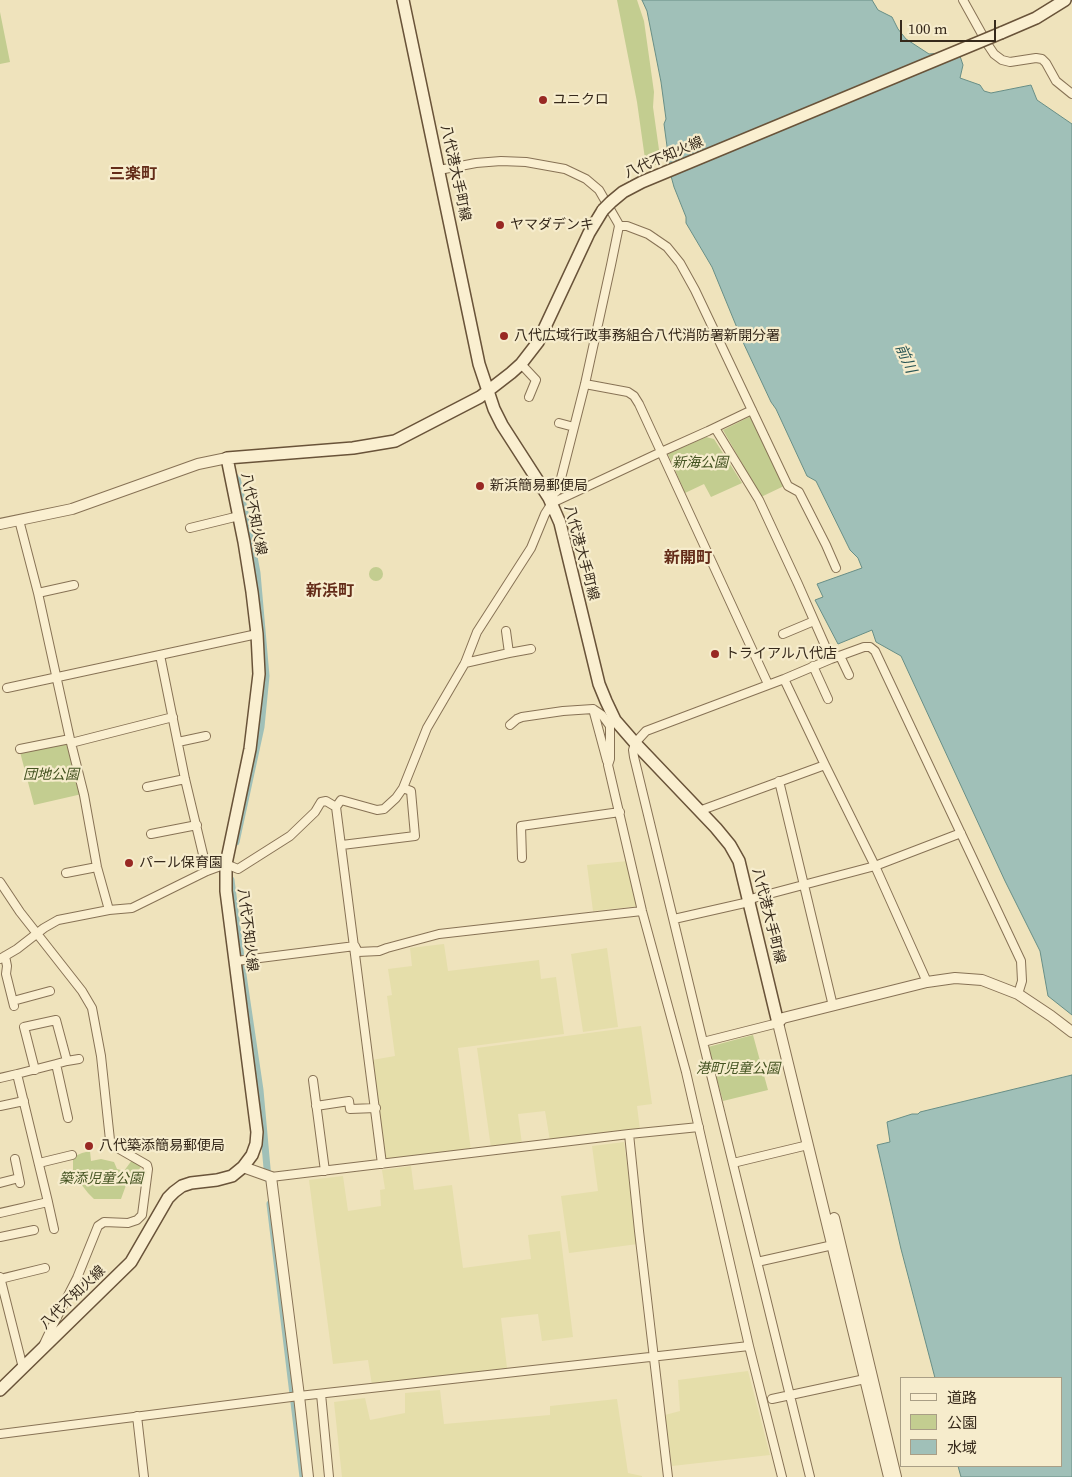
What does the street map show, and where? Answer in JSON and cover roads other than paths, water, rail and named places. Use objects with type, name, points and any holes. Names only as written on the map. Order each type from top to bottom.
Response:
[{"type":"main road","name":"八代港大手町線","points":[[403,0],[442,169]]},
{"type":"main road","name":"八代港大手町線","points":[[410,0],[480,364],[491,389],[494,409],[502,425],[566,520],[611,697],[618,711],[637,740],[737,843],[745,860],[752,900],[781,1020]]},
{"type":"main road","name":"八代不知火線","points":[[0,1390],[131,1262],[168,1198],[174,1192],[182,1186],[225,1179],[249,1169],[256,1144],[258,1132],[226,890],[226,864],[251,740],[259,674],[249,575],[227,458],[353,448],[396,441],[472,401],[491,389],[521,364],[538,342],[589,233],[603,210],[623,192],[642,182],[1002,33],[1036,18],[1065,0]]},
{"type":"main road","name":"八代港大手町線","points":[[553,499],[599,684],[612,723],[637,740]]},
{"type":"street","points":[[963,0],[994,54],[1002,60],[1010,62],[1036,58],[1042,59],[1056,81],[1072,94]]},
{"type":"street","points":[[382,1164],[336,807],[341,800],[378,810],[384,809],[396,798],[403,788],[426,728],[465,663],[477,632],[531,548],[545,514],[558,490],[585,384],[619,226],[599,190],[586,179],[566,169],[526,162],[501,161],[442,169]]},
{"type":"street","points":[[619,226],[627,226],[648,234],[667,247],[680,263],[695,290],[788,486],[799,492],[836,568]]},
{"type":"street","points":[[521,364],[536,380],[529,397]]},
{"type":"street","points":[[585,384],[628,392],[634,396],[768,684]]},
{"type":"street","points":[[553,499],[752,410]]},
{"type":"street","points":[[560,422],[574,426]]},
{"type":"street","points":[[715,428],[759,500],[831,659]]},
{"type":"street","points":[[0,524],[72,509],[198,464],[227,458]]},
{"type":"street","points":[[190,528],[239,516]]},
{"type":"street","points":[[19,520],[38,593],[70,741],[84,795],[97,867],[109,910]]},
{"type":"street","points":[[38,593],[74,585]]},
{"type":"street","points":[[782,634],[814,621]]},
{"type":"street","points":[[506,631],[508,653]]},
{"type":"street","points":[[7,688],[256,634]]},
{"type":"street","points":[[810,1477],[634,757],[633,750],[637,740],[646,731],[784,679],[831,659],[864,647],[875,651],[1021,961],[1022,981],[1018,994]]},
{"type":"street","points":[[465,663],[508,653],[531,650]]},
{"type":"street","points":[[160,654],[185,779],[207,871]]},
{"type":"street","points":[[840,656],[849,675]]},
{"type":"street","points":[[813,666],[828,700]]},
{"type":"street","points":[[784,679],[875,866],[927,982]]},
{"type":"street","points":[[593,709],[620,812],[642,911],[699,1127],[749,1346],[782,1477]]},
{"type":"street","points":[[510,725],[522,717],[593,709],[612,723],[610,760],[608,765]]},
{"type":"street","points":[[20,749],[70,741],[173,717]]},
{"type":"street","points":[[178,742],[206,736]]},
{"type":"street","points":[[702,809],[825,765]]},
{"type":"street","points":[[147,788],[185,779]]},
{"type":"street","points":[[779,781],[833,1006]]},
{"type":"street","points":[[342,844],[415,836],[411,791],[403,788]]},
{"type":"street","points":[[50,991],[13,1004],[6,974],[7,966],[2,958],[58,920],[109,910],[132,908],[207,871],[226,864],[238,869],[290,836],[315,812],[321,802],[326,801],[336,807]]},
{"type":"street","points":[[522,858],[521,826],[620,812]]},
{"type":"street","points":[[151,834],[197,825]]},
{"type":"street","points":[[674,919],[752,900],[875,866],[961,833]]},
{"type":"street","points":[[66,873],[97,867]]},
{"type":"street","points":[[0,882],[20,912],[82,991],[92,1008],[101,1056],[110,1140],[114,1146],[147,1165],[148,1169],[142,1215],[137,1220],[128,1224],[104,1222],[98,1226],[78,1278],[41,1350]]},
{"type":"street","points":[[355,946],[358,952],[379,952],[387,948],[439,934],[642,911]]},
{"type":"street","points":[[236,961],[355,946]]},
{"type":"street","points":[[703,1042],[927,982],[955,978],[982,980],[1018,994],[1072,1032]]},
{"type":"street","points":[[35,1070],[24,1027],[56,1020],[67,1061]]},
{"type":"street","points":[[781,1020],[808,1145],[889,1477]]},
{"type":"street","points":[[781,1020],[840,1244],[896,1477]]},
{"type":"street","points":[[0,1078],[79,1059]]},
{"type":"street","points":[[56,1064],[68,1118]]},
{"type":"street","points":[[18,1074],[54,1229]]},
{"type":"street","points":[[313,1080],[325,1171]]},
{"type":"street","points":[[0,1106],[24,1101]]},
{"type":"street","points":[[316,1106],[349,1101],[350,1109],[376,1108]]},
{"type":"street","points":[[249,1169],[271,1177],[699,1127]]},
{"type":"street","points":[[630,1134],[653,1357],[668,1477]]},
{"type":"street","points":[[733,1162],[808,1145]]},
{"type":"street","points":[[39,1163],[72,1155]]},
{"type":"street","points":[[0,1183],[19,1181],[15,1159]]},
{"type":"street","points":[[271,1177],[308,1477]]},
{"type":"street","points":[[0,1213],[48,1202]]},
{"type":"street","points":[[0,1237],[34,1230]]},
{"type":"street","points":[[757,1262],[834,1246]]},
{"type":"street","points":[[23,1368],[3,1306],[0,1278],[46,1268]]},
{"type":"street","points":[[0,1434],[299,1396],[749,1346]]},
{"type":"street","points":[[772,1399],[865,1379]]},
{"type":"street","points":[[760,1387],[772,1399]]},
{"type":"street","points":[[320,1394],[329,1477]]},
{"type":"street","points":[[768,1418],[772,1399]]},
{"type":"street","points":[[137,1416],[144,1477]]},
{"type":"water","name":"前川","points":[[642,0],[872,0],[878,10],[892,17],[906,39],[929,54],[942,53],[960,56],[963,65],[960,78],[980,85],[984,91],[991,93],[1031,85],[1037,100],[1072,124],[1072,1015],[1048,996],[1040,951],[1005,881],[901,656],[876,642],[872,630],[838,644],[815,600],[823,597],[817,584],[862,568],[858,558],[850,550],[816,481],[807,476],[742,340],[712,267],[686,223],[686,217],[671,176],[661,82],[647,11]]},
{"type":"water","points":[[1072,1075],[1072,1477],[961,1477],[958,1467],[1062,1467],[1062,1377],[935,1377],[901,1249],[877,1145],[890,1142],[887,1122],[920,1112]]},
{"type":"waterway","points":[[236,842],[261,727],[266,676],[257,573],[237,478]]},
{"type":"waterway","points":[[231,880],[241,958]]},
{"type":"waterway","points":[[242,968],[260,1090],[268,1179]]},
{"type":"waterway","points":[[270,1204],[303,1477]]},
{"type":"place","name":"ユニクロ","points":[[543,100]]},
{"type":"place","name":"ヤマダデンキ","points":[[500,225]]},
{"type":"place","name":"八代広域行政事務組合八代消防署新開分署","points":[[504,336]]},
{"type":"place","name":"新浜簡易郵便局","points":[[480,486]]},
{"type":"place","name":"トライアル八代店","points":[[715,654]]},
{"type":"place","name":"パール保育園","points":[[129,863]]},
{"type":"place","name":"八代築添簡易郵便局","points":[[89,1146]]},
{"type":"district","name":"三楽町","points":[[133,175]]},
{"type":"district","name":"新開町","points":[[688,559]]},
{"type":"district","name":"新浜町","points":[[330,592]]},
{"type":"park label","name":"新海公園","points":[[700,463]]},
{"type":"park label","name":"団地公園","points":[[51,775]]},
{"type":"park label","name":"港町児童公園","points":[[738,1069]]},
{"type":"park label","name":"築添児童公園","points":[[101,1179]]}]
